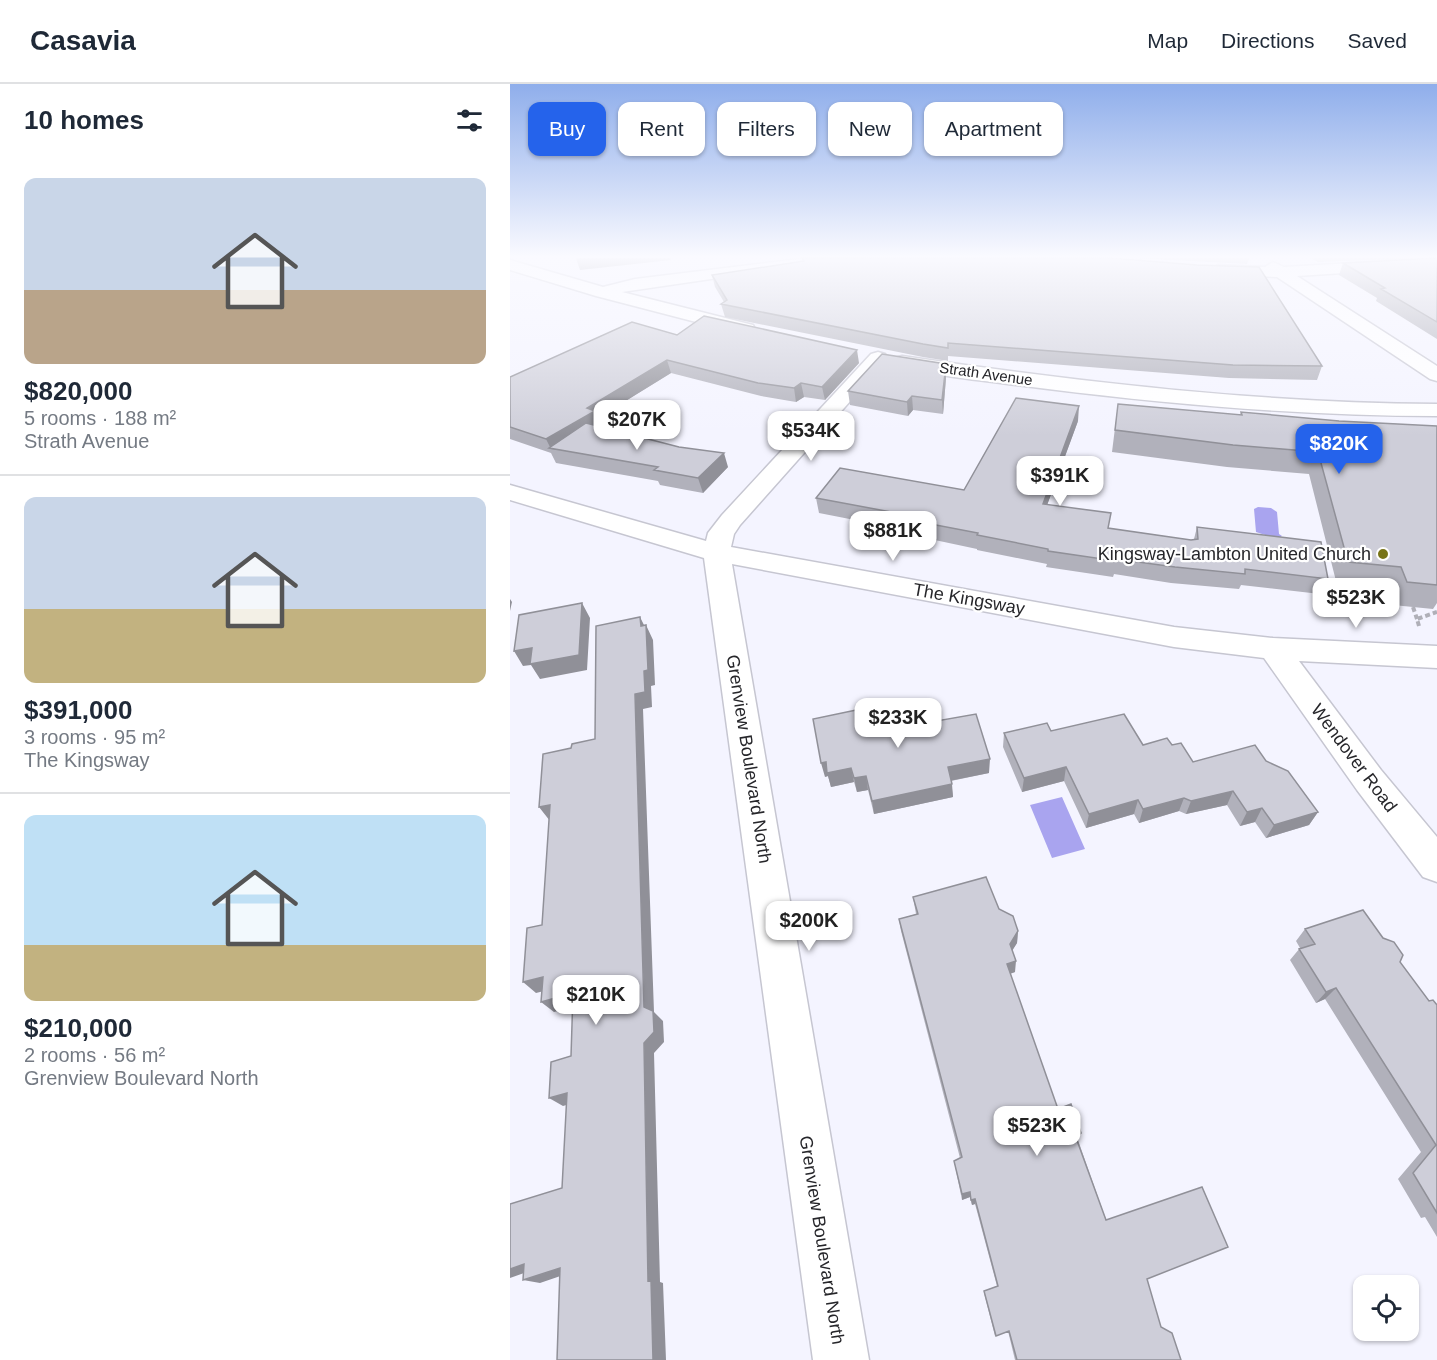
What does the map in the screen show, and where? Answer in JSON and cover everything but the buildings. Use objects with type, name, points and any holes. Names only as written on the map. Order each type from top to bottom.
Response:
[{"type":"street","points":[[701,318],[764,334]]},
{"type":"street","points":[[1349,318],[1437,375]]},
{"type":"street","name":"Strath Avenue","points":[[855,354],[1103,391],[1194,400],[1324,409],[1437,411]]},
{"type":"street","name":"Grenview Boulevard North","points":[[841,1360],[717,553],[722,533],[731,520],[878,358]]},
{"type":"street","name":"The Kingsway","points":[[510,492],[717,553],[1174,637],[1273,649],[1437,657]]},
{"type":"street","name":"Wendover Road","points":[[1273,649],[1369,780],[1437,865]]},
{"type":"path","points":[[1413,607],[1421,632]]},
{"type":"path","points":[[1417,619],[1437,612]]},
{"type":"shaded area","points":[[1271,508],[1277,512],[1279,534],[1282,536],[1277,539],[1256,532],[1254,509]]},
{"type":"shaded area","points":[[1062,797],[1085,849],[1052,858],[1030,805]]},
{"type":"place","name":"Kingsway-Lambton United Church","points":[[1383,554]]}]
